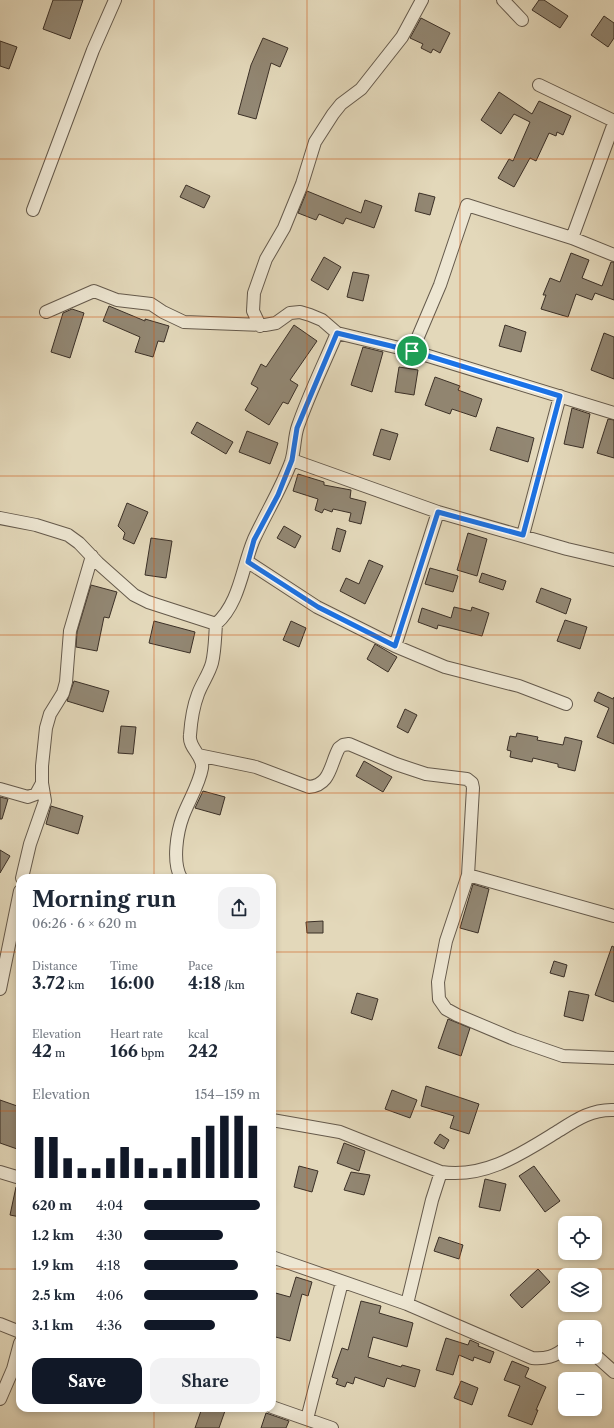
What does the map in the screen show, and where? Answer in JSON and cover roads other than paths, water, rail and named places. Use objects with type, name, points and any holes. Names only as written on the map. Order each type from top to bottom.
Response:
[{"type":"street","points":[[33,210],[93,50],[115,0]]},
{"type":"street","points":[[260,326],[252,311],[254,292],[266,259],[284,228],[302,184],[315,142],[332,114],[341,104],[361,89],[402,37],[422,0]]},
{"type":"street","points":[[503,0],[522,20]]},
{"type":"street","points":[[539,85],[614,122],[572,238]]},
{"type":"street","points":[[412,351],[440,285],[467,205],[572,238],[614,256]]},
{"type":"street","points":[[46,312],[94,291],[118,300],[151,304],[163,312],[184,322],[260,326],[276,323],[290,313],[295,312],[310,315],[322,320],[337,333],[412,351],[614,413]]},
{"type":"street","points":[[179,874],[176,867],[177,846],[183,815],[198,785],[203,766],[198,755],[192,748],[189,738],[196,701],[212,661],[216,624],[226,615],[229,610],[248,562],[254,540],[278,495],[292,460],[297,428],[337,333]]},
{"type":"street","points":[[523,535],[560,396]]},
{"type":"street","points":[[292,460],[438,512],[523,535],[567,549],[614,560]]},
{"type":"street","points":[[395,646],[438,512]]},
{"type":"street","points":[[0,518],[48,528],[68,535],[79,543],[134,595],[148,602],[216,624]]},
{"type":"street","points":[[23,874],[30,844],[45,802],[42,783],[42,766],[46,728],[50,714],[63,693],[66,682],[70,631],[92,556]]},
{"type":"street","points":[[248,562],[318,607],[395,646],[445,667],[519,686],[566,704]]},
{"type":"street","points":[[198,755],[256,767],[309,787],[316,787],[326,780],[339,748],[343,745],[349,744],[396,764],[426,774],[467,779],[473,788],[468,875],[446,941],[438,982],[439,999],[446,1009],[514,1039],[563,1056],[614,1058]]},
{"type":"street","points":[[0,789],[28,797],[36,794],[42,783]]},
{"type":"street","points":[[468,875],[614,916]]},
{"type":"street","points":[[0,989],[16,911]]},
{"type":"street","points":[[276,1121],[340,1132],[441,1172],[456,1174],[484,1171],[520,1154],[590,1113],[614,1110]]},
{"type":"street","points":[[0,1172],[16,1177]]},
{"type":"street","points":[[407,1304],[432,1200],[441,1172]]},
{"type":"street","points":[[276,1258],[407,1304],[532,1358],[548,1358],[558,1354]]},
{"type":"street","points":[[307,1419],[342,1282]]},
{"type":"street","points":[[0,1324],[16,1330]]},
{"type":"street","points":[[0,1399],[14,1369],[16,1360]]},
{"type":"street","points":[[602,1361],[614,1372]]},
{"type":"street","points":[[276,1408],[332,1428]]}]
